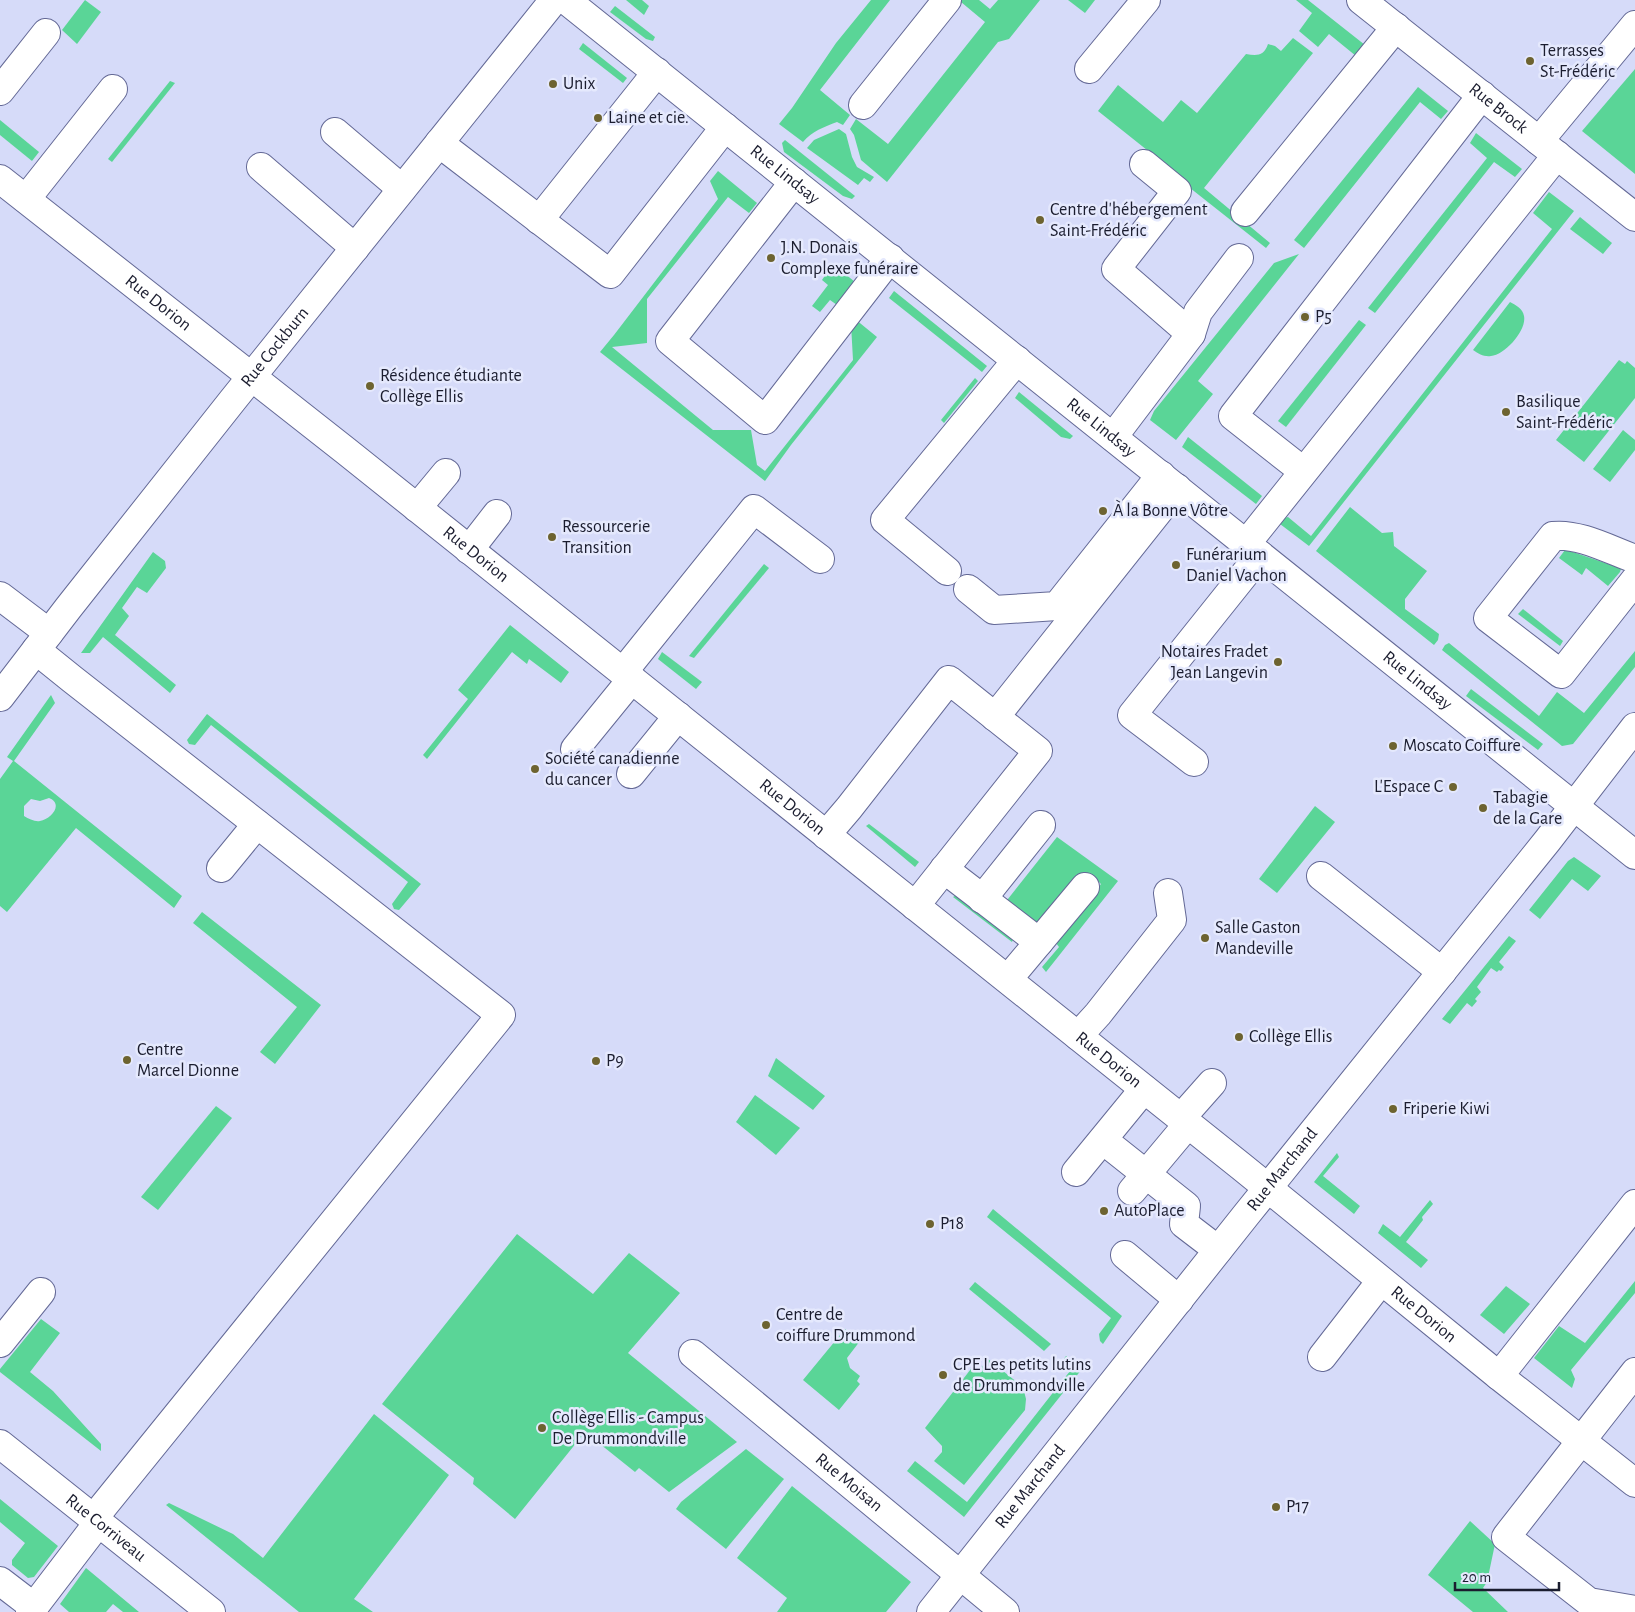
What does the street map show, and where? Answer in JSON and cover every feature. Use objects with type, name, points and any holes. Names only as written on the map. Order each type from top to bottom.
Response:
[{"type":"street","name":"Rue Cockburn","points":[[0,697],[252,377],[554,0]]},
{"type":"street","name":"Rue Lindsay","points":[[566,0],[1635,855]]},
{"type":"street","points":[[863,105],[947,0]]},
{"type":"street","points":[[1089,69],[1146,0]]},
{"type":"street","name":"Rue Brock","points":[[1361,0],[1635,217]]},
{"type":"street","points":[[1194,762],[1132,715],[1253,549],[1303,472],[1548,148],[1635,25]]},
{"type":"street","points":[[1245,212],[1396,27]]},
{"type":"street","points":[[0,91],[46,33]]},
{"type":"street","points":[[539,220],[657,72]]},
{"type":"street","points":[[26,199],[113,89]]},
{"type":"street","points":[[1303,472],[1233,416],[1482,95]]},
{"type":"street","points":[[439,143],[610,274],[725,127]]},
{"type":"street","points":[[335,132],[402,189]]},
{"type":"street","points":[[1144,164],[1177,191],[1116,269],[1191,334]]},
{"type":"street","points":[[260,167],[355,248]]},
{"type":"street","name":"Rue Dorion","points":[[0,179],[678,716],[1268,1188],[1499,1376],[1635,1482]]},
{"type":"street","points":[[794,182],[670,341],[765,420],[890,258]]},
{"type":"street","points":[[1113,437],[1191,334],[1198,312],[1239,258]]},
{"type":"street","points":[[947,570],[885,520],[1017,360]]},
{"type":"street","points":[[417,508],[446,473]]},
{"type":"street","points":[[968,589],[994,610],[1057,606],[1169,482]]},
{"type":"street","points":[[995,717],[1169,482]]},
{"type":"street","points":[[575,750],[627,676],[754,508],[820,560]]},
{"type":"street","points":[[469,550],[497,514]]},
{"type":"street","points":[[1635,559],[1576,537],[1553,536],[1488,618],[1561,674],[1635,580]]},
{"type":"street","points":[[0,596],[43,641],[72,679],[501,1015],[96,1521],[32,1609],[0,1580]]},
{"type":"street","points":[[826,835],[949,680],[1038,751],[916,906]]},
{"type":"street","points":[[631,774],[678,716]]},
{"type":"street","name":"Rue Marchand","points":[[931,1612],[1635,727]]},
{"type":"street","points":[[221,868],[257,824]]},
{"type":"street","points":[[982,899],[1041,825]]},
{"type":"street","points":[[944,869],[1039,942]]},
{"type":"street","points":[[1321,876],[1442,972]]},
{"type":"street","points":[[1008,979],[1084,887]]},
{"type":"street","points":[[1078,1036],[1098,1014],[1172,920],[1168,893]]},
{"type":"street","points":[[1139,1182],[1212,1082]]},
{"type":"street","points":[[1076,1172],[1144,1089]]},
{"type":"street","points":[[1103,1140],[1139,1182],[1186,1206],[1184,1224],[1218,1250]]},
{"type":"street","points":[[1499,1376],[1635,1204]]},
{"type":"street","points":[[1125,1254],[1179,1300]]},
{"type":"street","points":[[1322,1357],[1381,1281]]},
{"type":"street","points":[[0,1343],[41,1292]]},
{"type":"street","name":"Rue Moisan","points":[[693,1354],[1005,1612]]},
{"type":"street","points":[[1635,1372],[1506,1537],[1589,1602],[1635,1610]]},
{"type":"street","name":"Rue Corriveau","points":[[0,1444],[211,1612]]},
{"type":"green space","points":[[85,0],[101,12],[77,44],[62,30]]},
{"type":"green space","points":[[626,0],[642,0],[649,6],[644,15]]},
{"type":"green space","points":[[871,0],[890,0],[820,90],[850,115],[843,125],[837,122],[814,132],[803,142],[779,124],[836,43]]},
{"type":"green space","points":[[961,0],[979,0],[990,9],[998,0],[1040,0],[1009,39],[998,42],[887,182],[861,160],[854,135],[850,129],[856,119],[888,144],[985,22]]},
{"type":"green space","points":[[1068,0],[1095,0],[1085,13]]},
{"type":"green space","points":[[1296,0],[1308,0],[1365,45],[1356,56],[1329,34],[1318,47],[1299,31],[1312,13]]},
{"type":"green space","points":[[615,6],[655,37],[653,41],[646,39],[610,12]]},
{"type":"green space","points":[[1293,38],[1313,53],[1204,188],[1270,243],[1266,248],[1185,184],[1152,154],[1098,111],[1118,85],[1163,122],[1181,100],[1197,113],[1246,54],[1260,54],[1268,44],[1275,46],[1281,51]]},
{"type":"green space","points":[[583,43],[627,78],[623,83],[579,49]]},
{"type":"green space","points":[[1635,69],[1635,174],[1582,131]]},
{"type":"green space","points":[[170,81],[175,83],[112,162],[108,159]]},
{"type":"green space","points":[[1418,87],[1448,111],[1441,119],[1420,102],[1304,248],[1294,240]]},
{"type":"green space","points":[[0,120],[39,152],[32,161],[0,135]]},
{"type":"green space","points":[[839,129],[846,134],[852,157],[857,167],[874,177],[870,182],[864,178],[858,185],[807,148],[814,140]]},
{"type":"green space","points":[[1476,133],[1522,169],[1515,177],[1494,162],[1375,313],[1368,308],[1487,158],[1470,143]]},
{"type":"green space","points":[[785,140],[855,196],[852,199],[843,196],[784,152],[782,143]]},
{"type":"green space","points":[[718,171],[757,203],[749,213],[728,197],[647,299],[647,343],[612,347],[713,430],[751,430],[757,465],[765,471],[853,360],[851,324],[855,319],[877,337],[791,445],[765,481],[600,352],[718,199],[710,181]]},
{"type":"green space","points":[[1549,192],[1574,211],[1309,546],[1280,524],[1284,518],[1288,517],[1311,536],[1552,229],[1533,213]]},
{"type":"green space","points":[[1580,217],[1612,243],[1603,254],[1570,229]]},
{"type":"green space","points":[[1299,254],[1198,381],[1213,394],[1176,440],[1150,420],[1154,411],[1274,263]]},
{"type":"green space","points":[[833,264],[855,282],[837,305],[830,300],[820,312],[812,306],[828,285],[822,280]]},
{"type":"green space","points":[[894,291],[987,366],[982,372],[889,298]]},
{"type":"green space","points":[[1510,302],[1521,309],[1524,316],[1524,322],[1519,335],[1497,355],[1486,356],[1473,350]]},
{"type":"green space","points":[[1359,320],[1366,325],[1286,427],[1278,421]]},
{"type":"green space","points":[[1619,360],[1625,364],[1627,361],[1635,368],[1635,398],[1584,462],[1556,440]]},
{"type":"green space","points":[[975,378],[978,381],[944,423],[941,420]]},
{"type":"green space","points":[[1019,392],[1073,436],[1070,439],[1061,437],[1015,398]]},
{"type":"green space","points":[[1623,430],[1635,440],[1635,450],[1610,482],[1593,469]]},
{"type":"green space","points":[[1188,437],[1262,496],[1256,504],[1182,447]]},
{"type":"green space","points":[[1350,507],[1382,533],[1393,532],[1394,546],[1427,571],[1405,599],[1405,609],[1439,634],[1438,640],[1434,645],[1316,551]]},
{"type":"green space","points":[[1565,550],[1617,567],[1621,569],[1620,572],[1608,586],[1586,568],[1582,575],[1559,558]]},
{"type":"green space","points":[[153,552],[165,561],[166,568],[147,593],[137,587],[122,608],[129,616],[115,635],[176,685],[170,693],[103,637],[90,653],[81,653]]},
{"type":"green space","points":[[764,564],[769,568],[694,658],[689,656]]},
{"type":"green space","points":[[1523,609],[1563,641],[1560,646],[1518,614]]},
{"type":"green space","points":[[510,625],[569,672],[561,683],[529,659],[527,664],[512,652],[427,759],[423,755],[468,699],[458,690]]},
{"type":"green space","points":[[1449,643],[1539,716],[1557,692],[1584,713],[1635,651],[1635,667],[1573,744],[1562,746],[1442,650]]},
{"type":"green space","points":[[662,652],[702,682],[696,689],[658,659]]},
{"type":"green space","points":[[1471,689],[1543,744],[1538,750],[1466,696]]},
{"type":"green space","points":[[51,695],[55,703],[14,761],[182,896],[174,908],[76,828],[7,912],[0,906],[0,779],[13,761],[7,757]],"holes":[[[49,798],[56,807],[52,814],[44,820],[36,821],[24,816],[24,806],[31,799],[40,801]]]},
{"type":"green space","points":[[207,714],[421,884],[399,910],[394,909],[392,904],[408,882],[211,725],[195,745],[189,744],[187,740]]},
{"type":"green space","points":[[1315,806],[1335,822],[1277,893],[1259,879]]},
{"type":"green space","points":[[869,824],[919,862],[915,867],[866,826]]},
{"type":"green space","points":[[1057,837],[1118,881],[1046,972],[1042,967],[1059,947],[1056,943],[1101,884],[1092,875],[1079,874],[1037,928],[1004,904]]},
{"type":"green space","points":[[1574,857],[1601,876],[1588,891],[1572,879],[1540,919],[1529,910],[1568,861]]},
{"type":"green space","points":[[958,894],[1014,937],[1012,942],[953,897]]},
{"type":"green space","points":[[202,912],[321,1005],[275,1064],[260,1052],[297,1007],[193,923]]},
{"type":"green space","points":[[1509,936],[1516,941],[1499,962],[1504,967],[1501,971],[1497,972],[1491,968],[1477,987],[1481,992],[1475,999],[1477,1001],[1472,1007],[1467,1003],[1450,1024],[1442,1019]]},
{"type":"green space","points":[[776,1058],[825,1096],[813,1110],[768,1076]]},
{"type":"green space","points":[[755,1095],[800,1128],[776,1155],[736,1122]]},
{"type":"green space","points":[[216,1106],[232,1118],[158,1210],[141,1197]]},
{"type":"green space","points":[[1337,1153],[1339,1157],[1323,1176],[1360,1206],[1354,1214],[1314,1182]]},
{"type":"green space","points":[[1430,1200],[1433,1204],[1406,1242],[1428,1260],[1421,1268],[1378,1233],[1383,1224],[1400,1237]]},
{"type":"green space","points":[[993,1209],[1122,1316],[1103,1344],[1100,1341],[1099,1334],[1111,1318],[987,1217]]},
{"type":"green space","points":[[517,1234],[593,1294],[629,1253],[680,1293],[628,1353],[737,1442],[669,1492],[639,1468],[635,1472],[585,1432],[515,1519],[473,1484],[474,1478],[382,1404]]},
{"type":"green space","points":[[1635,1281],[1635,1293],[1571,1370],[1575,1379],[1572,1388],[1534,1358],[1559,1326],[1585,1343]]},
{"type":"green space","points":[[975,1282],[1051,1344],[1044,1351],[969,1289]]},
{"type":"green space","points":[[1506,1286],[1530,1304],[1504,1334],[1480,1315]]},
{"type":"green space","points":[[41,1319],[60,1333],[30,1372],[53,1391],[101,1444],[101,1451],[0,1372],[0,1369]]},
{"type":"green space","points":[[845,1329],[860,1341],[847,1358],[850,1368],[860,1376],[857,1381],[860,1384],[839,1410],[803,1380]]},
{"type":"green space","points":[[1066,1356],[1082,1369],[964,1517],[907,1471],[915,1461],[967,1502],[1070,1371],[1061,1363]]},
{"type":"green space","points":[[988,1359],[1023,1387],[1026,1399],[1025,1410],[964,1485],[934,1461],[942,1452],[942,1446],[925,1428],[974,1365],[980,1369]]},
{"type":"green space","points":[[374,1414],[449,1475],[354,1599],[373,1612],[299,1612],[166,1505],[169,1503],[233,1534],[263,1558]]},
{"type":"green space","points":[[746,1449],[784,1479],[726,1549],[676,1509],[681,1502]]},
{"type":"green space","points":[[792,1486],[911,1582],[886,1612],[777,1612],[787,1598],[737,1558]]},
{"type":"green space","points":[[0,1499],[58,1546],[34,1577],[28,1578],[12,1565],[12,1560],[25,1543],[0,1522]]},
{"type":"green space","points":[[1470,1521],[1495,1544],[1487,1582],[1483,1588],[1508,1612],[1473,1612],[1428,1575]]},
{"type":"green space","points":[[86,1568],[139,1612],[123,1612],[113,1604],[106,1612],[69,1612],[60,1604]]},
{"type":"place","name":"Terrasses St-Frédéric","points":[[1530,61]]},
{"type":"place","name":"Unix","points":[[553,84]]},
{"type":"place","name":"Laine et cie.","points":[[598,118]]},
{"type":"place","name":"Centre d'hébergement Saint-Frédéric","points":[[1040,220]]},
{"type":"place","name":"J.N. Donais Complexe funéraire","points":[[771,258]]},
{"type":"place","name":"P5","points":[[1305,317]]},
{"type":"place","name":"Résidence étudiante Collège Ellis","points":[[370,386]]},
{"type":"place","name":"Basilique Saint-Frédéric","points":[[1506,412]]},
{"type":"place","name":"À la Bonne Vôtre","points":[[1103,511]]},
{"type":"place","name":"Ressourcerie Transition","points":[[552,537]]},
{"type":"place","name":"Funérarium Daniel Vachon","points":[[1176,565]]},
{"type":"place","name":"Notaires Fradet Jean Langevin","points":[[1278,662]]},
{"type":"place","name":"Moscato Coiffure","points":[[1393,746]]},
{"type":"place","name":"Société canadienne du cancer","points":[[535,769]]},
{"type":"place","name":"L'Espace C","points":[[1453,787]]},
{"type":"place","name":"Tabagie de la Gare","points":[[1483,808]]},
{"type":"place","name":"Salle Gaston Mandeville","points":[[1205,938]]},
{"type":"place","name":"Collège Ellis","points":[[1239,1037]]},
{"type":"place","name":"Centre Marcel Dionne","points":[[127,1060]]},
{"type":"place","name":"P9","points":[[596,1061]]},
{"type":"place","name":"Friperie Kiwi","points":[[1393,1109]]},
{"type":"place","name":"AutoPlace","points":[[1104,1211]]},
{"type":"place","name":"P18","points":[[930,1224]]},
{"type":"place","name":"Centre de coiffure Drummond","points":[[766,1325]]},
{"type":"place","name":"CPE Les petits lutins de Drummondville","points":[[943,1375]]},
{"type":"place","name":"Collège Ellis - Campus De Drummondville","points":[[542,1428]]},
{"type":"place","name":"P17","points":[[1276,1507]]}]
